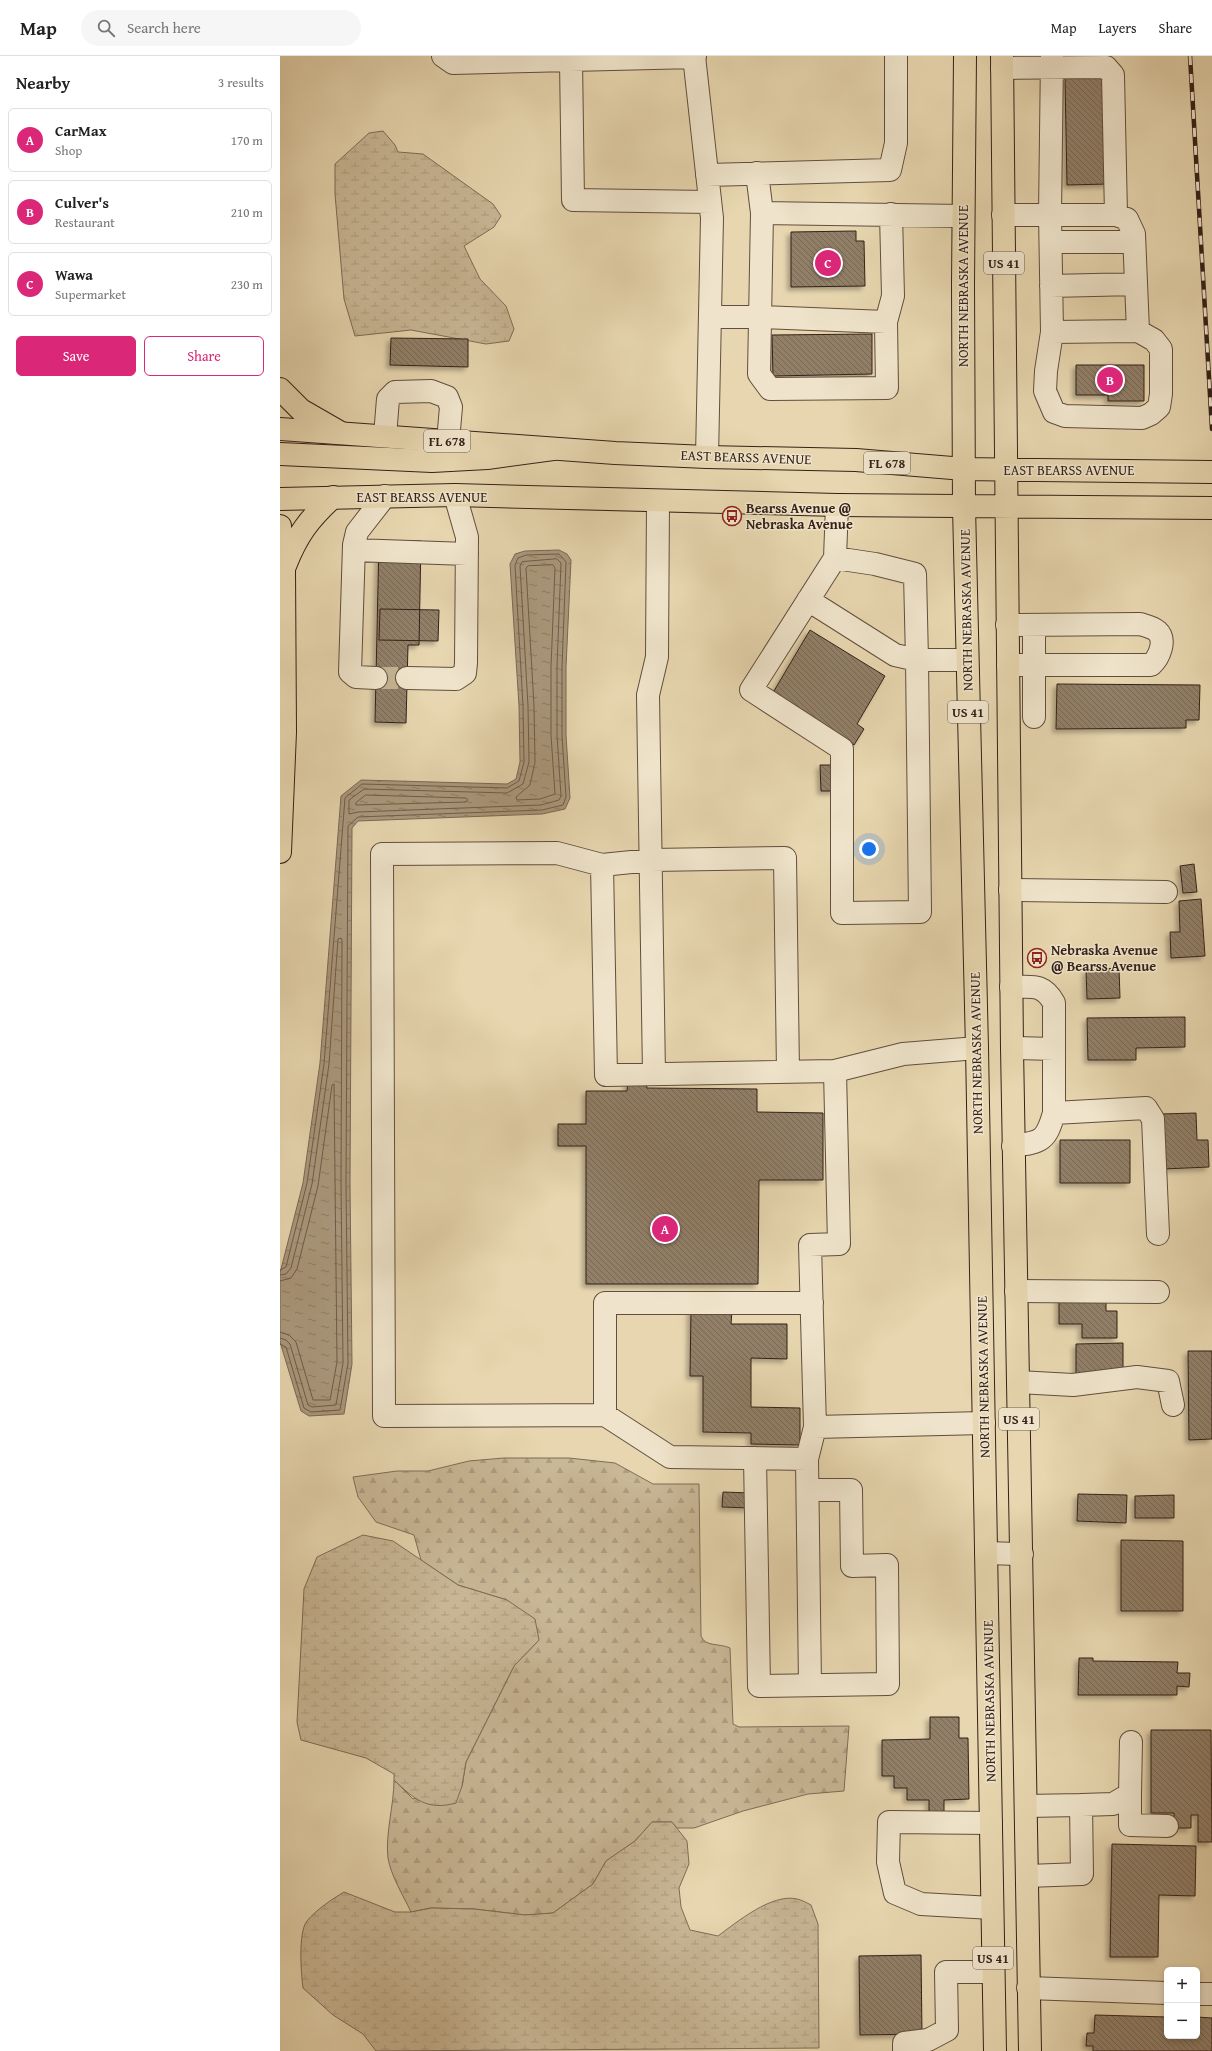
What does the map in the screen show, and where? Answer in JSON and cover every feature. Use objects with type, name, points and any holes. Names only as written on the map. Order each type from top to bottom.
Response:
[{"type":"main road","name":"NORTH NEBRASKA AVENUE","points":[[965,56],[963,216],[964,507],[977,1048],[995,2051]]},
{"type":"main road","name":"US 41","points":[[1002,62],[1011,987],[1030,2051]]},
{"type":"main road","points":[[280,390],[301,410],[341,433]]},
{"type":"main road","name":"EAST BEARSS AVENUE","points":[[280,429],[553,449],[707,457],[856,460],[964,469],[1212,472]]},
{"type":"main road","points":[[280,454],[432,461],[487,458],[553,449]]},
{"type":"main road","name":"EAST BEARSS AVENUE","points":[[280,499],[455,495],[837,505],[1212,508]]},
{"type":"main road","points":[[284,569],[300,532],[313,516],[333,497]]},
{"type":"main road","points":[[280,526],[284,569],[285,732],[280,852]]},
{"type":"main road","points":[[977,1048],[1012,1048]]},
{"type":"street","points":[[443,56],[453,63],[694,56],[712,218],[707,457]]},
{"type":"street","points":[[707,174],[890,170],[896,143],[896,56]]},
{"type":"street","points":[[570,60],[573,200],[710,202]]},
{"type":"street","points":[[1002,62],[1052,61],[1106,67],[1113,76],[1116,215]]},
{"type":"street","points":[[1052,61],[1050,214],[1052,332],[1046,371],[1045,391],[1054,412],[1065,416],[1142,418],[1151,414],[1159,407],[1161,394],[1161,349],[1154,340],[1138,331],[1052,332]]},
{"type":"street","points":[[757,173],[762,212],[759,374],[770,389],[888,388],[886,322],[893,296],[891,214]]},
{"type":"street","points":[[762,212],[963,216]]},
{"type":"street","points":[[1003,215],[1116,215],[1127,220],[1134,234],[1138,331]]},
{"type":"street","points":[[1051,242],[1134,242]]},
{"type":"street","points":[[1051,286],[1136,284]]},
{"type":"street","points":[[710,317],[760,317],[886,322]]},
{"type":"street","points":[[385,436],[388,399],[394,392],[432,391],[447,397],[451,407],[448,441]]},
{"type":"street","points":[[407,678],[456,679],[465,674],[467,537],[455,495]]},
{"type":"street","points":[[376,678],[356,677],[352,676],[350,672],[354,550],[357,532],[385,496]]},
{"type":"street","points":[[654,1074],[648,695],[657,657],[658,501]]},
{"type":"street","points":[[835,558],[875,564],[915,574],[920,912],[842,914],[842,749],[751,690],[835,558],[837,505]]},
{"type":"street","points":[[354,550],[467,554]]},
{"type":"street","points":[[808,600],[895,655],[916,660],[967,660]]},
{"type":"street","points":[[1007,626],[1140,624],[1155,630],[1161,638],[1161,652],[1151,665],[1008,665]]},
{"type":"street","points":[[1034,625],[1034,717]]},
{"type":"street","points":[[788,1072],[785,858],[651,860],[602,865],[557,853],[382,854],[384,1416],[605,1416],[670,1457],[808,1459]]},
{"type":"street","points":[[602,865],[606,1075],[835,1071],[903,1054],[977,1048]]},
{"type":"street","points":[[1010,890],[1166,892]]},
{"type":"street","points":[[1011,987],[1041,988],[1049,993],[1054,1003],[1054,1113],[1048,1133],[1036,1143],[1014,1146]]},
{"type":"street","points":[[1012,1048],[1054,1049]]},
{"type":"street","points":[[810,1685],[808,1459],[815,1427],[810,1245],[840,1244],[835,1071]]},
{"type":"street","points":[[1054,1113],[1146,1108],[1153,1119],[1158,1234]]},
{"type":"street","points":[[1016,1291],[1158,1292]]},
{"type":"street","points":[[605,1416],[605,1303],[812,1303]]},
{"type":"street","points":[[1018,1382],[1073,1385],[1136,1377],[1168,1380],[1173,1405]]},
{"type":"street","points":[[815,1427],[984,1423]]},
{"type":"street","points":[[755,1458],[759,1686],[888,1684],[887,1565],[852,1566],[851,1490],[808,1490]]},
{"type":"street","points":[[986,1553],[1022,1554]]},
{"type":"street","points":[[1131,1742],[1130,1825],[1167,1826]]},
{"type":"street","points":[[1026,1806],[1113,1804],[1130,1794]]},
{"type":"street","points":[[1027,1876],[1082,1874],[1081,1804]]},
{"type":"street","points":[[991,1822],[889,1822],[888,1862],[895,1893],[921,1904],[992,1908]]},
{"type":"street","points":[[904,2051],[904,2043],[928,2040],[946,2030],[946,1972],[993,1972]]},
{"type":"street","points":[[1028,1988],[1164,1993]]},
{"type":"street","points":[[1200,1994],[1212,1994]]},
{"type":"green space","points":[[383,131],[395,145],[398,152],[423,154],[493,204],[501,216],[494,227],[464,246],[480,279],[506,306],[514,329],[509,341],[486,344],[411,330],[355,336],[344,299],[335,194],[335,164],[369,133]]},
{"type":"green space","points":[[504,1458],[569,1458],[615,1463],[653,1484],[699,1484],[701,1636],[706,1642],[730,1648],[733,1724],[739,1727],[849,1726],[844,1791],[808,1794],[743,1811],[694,1828],[677,1828],[672,1822],[652,1822],[635,1841],[606,1861],[593,1884],[553,1913],[525,1915],[474,1909],[431,1908],[411,1912],[394,1879],[388,1858],[387,1849],[394,1780],[413,1799],[462,1786],[466,1762],[514,1666],[539,1640],[507,1600],[458,1585],[421,1560],[414,1535],[376,1522],[358,1497],[353,1477],[397,1471],[428,1471],[469,1461]]},
{"type":"green space","points":[[363,1535],[393,1541],[458,1585],[507,1600],[535,1619],[539,1640],[514,1666],[466,1762],[462,1786],[456,1803],[437,1805],[422,1802],[408,1793],[394,1780],[394,1774],[366,1758],[301,1740],[297,1722],[304,1589],[317,1557]]},
{"type":"green space","points":[[652,1822],[672,1822],[687,1841],[689,1864],[679,1888],[681,1907],[690,1930],[718,1936],[755,1910],[777,1900],[787,1898],[797,1899],[811,1905],[818,1924],[819,2048],[376,2051],[363,2034],[333,2015],[303,1988],[301,1943],[304,1926],[315,1913],[344,1892],[395,1912],[411,1912],[431,1908],[474,1909],[525,1915],[553,1913],[593,1884],[606,1861],[635,1841]]},
{"type":"water","points":[[559,550],[567,554],[571,560],[566,667],[566,735],[570,798],[565,809],[542,814],[358,821],[352,828],[350,1183],[352,1364],[344,1414],[309,1416],[301,1411],[280,1342],[280,1273],[303,1183],[320,1063],[341,796],[361,780],[507,784],[516,779],[520,762],[519,706],[510,564],[515,554],[525,551]]},
{"type":"building","points":[[1105,77],[1108,184],[1067,185],[1065,78]]},
{"type":"building","points":[[856,231],[856,241],[864,241],[865,286],[791,287],[791,232]]},
{"type":"building","points":[[872,334],[872,374],[773,376],[772,335]]},
{"type":"building","points":[[391,338],[468,339],[468,367],[390,365]]},
{"type":"building","points":[[1076,365],[1144,365],[1144,401],[1108,401],[1108,395],[1076,395]]},
{"type":"building","points":[[379,541],[421,541],[419,645],[408,645],[406,723],[375,722]]},
{"type":"building","points":[[380,609],[439,610],[438,641],[379,640]]},
{"type":"building","points":[[810,630],[885,676],[857,724],[864,729],[854,745],[771,696]]},
{"type":"building","points":[[1057,684],[1200,685],[1199,720],[1186,720],[1186,728],[1056,729]]},
{"type":"building","points":[[820,765],[835,765],[835,791],[821,791]]},
{"type":"building","points":[[1194,864],[1197,892],[1183,893],[1180,866]]},
{"type":"building","points":[[1201,899],[1205,956],[1171,958],[1170,932],[1180,932],[1179,901]]},
{"type":"building","points":[[1119,968],[1120,998],[1087,999],[1086,970]]},
{"type":"building","points":[[1185,1017],[1185,1047],[1136,1048],[1136,1060],[1088,1060],[1087,1018]]},
{"type":"building","points":[[628,1081],[646,1081],[647,1088],[757,1089],[757,1112],[823,1113],[823,1180],[759,1180],[758,1284],[586,1284],[586,1146],[558,1146],[558,1124],[586,1124],[586,1091],[627,1091]]},
{"type":"building","points":[[1196,1113],[1197,1140],[1208,1140],[1209,1167],[1163,1169],[1161,1114]]},
{"type":"building","points":[[1060,1140],[1130,1140],[1130,1183],[1060,1183]]},
{"type":"building","points":[[1059,1297],[1106,1298],[1106,1311],[1117,1311],[1117,1338],[1082,1338],[1082,1324],[1059,1324]]},
{"type":"building","points":[[691,1309],[732,1310],[731,1324],[787,1324],[787,1359],[751,1358],[751,1407],[800,1408],[800,1445],[751,1444],[751,1433],[703,1432],[703,1376],[690,1376]]},
{"type":"building","points":[[1123,1343],[1123,1375],[1076,1376],[1076,1344]]},
{"type":"building","points":[[1188,1351],[1212,1351],[1212,1439],[1189,1440]]},
{"type":"building","points":[[723,1492],[751,1493],[750,1508],[722,1507]]},
{"type":"building","points":[[1078,1494],[1127,1495],[1126,1523],[1077,1521]]},
{"type":"building","points":[[1174,1495],[1174,1518],[1135,1518],[1135,1496]]},
{"type":"building","points":[[1121,1540],[1183,1541],[1183,1611],[1121,1611]]},
{"type":"building","points":[[1079,1658],[1093,1658],[1093,1661],[1178,1662],[1177,1673],[1190,1673],[1189,1687],[1177,1686],[1177,1695],[1078,1695]]},
{"type":"building","points":[[930,1717],[959,1717],[959,1738],[968,1738],[969,1799],[944,1800],[944,1812],[929,1812],[929,1800],[907,1800],[907,1788],[894,1788],[894,1776],[882,1776],[882,1740],[930,1739]]},
{"type":"building","points":[[1151,1730],[1211,1730],[1212,1842],[1198,1842],[1198,1815],[1191,1815],[1191,1828],[1174,1828],[1174,1813],[1151,1813]]},
{"type":"building","points":[[1112,1844],[1196,1846],[1195,1896],[1159,1895],[1158,1957],[1110,1957]]},
{"type":"building","points":[[921,1955],[922,2034],[860,2035],[859,1956]]},
{"type":"building","points":[[1095,2015],[1164,2017],[1164,2039],[1200,2039],[1200,2017],[1212,2018],[1212,2051],[1093,2051],[1093,2046],[1086,2046],[1087,2033],[1094,2033]]},
{"type":"tunnel","points":[[376,678],[407,678]]},
{"type":"railway","points":[[1190,56],[1212,429]]},
{"type":"place","name":"Wawa","points":[[828,263]]},
{"type":"place","name":"Culver's","points":[[1110,380]]},
{"type":"place","name":"Bearss Avenue @ Nebraska Avenue","points":[[732,516]]},
{"type":"place","name":"Nebraska Avenue @ Bearss Avenue","points":[[1037,958]]},
{"type":"place","name":"CarMax","points":[[665,1229]]}]
